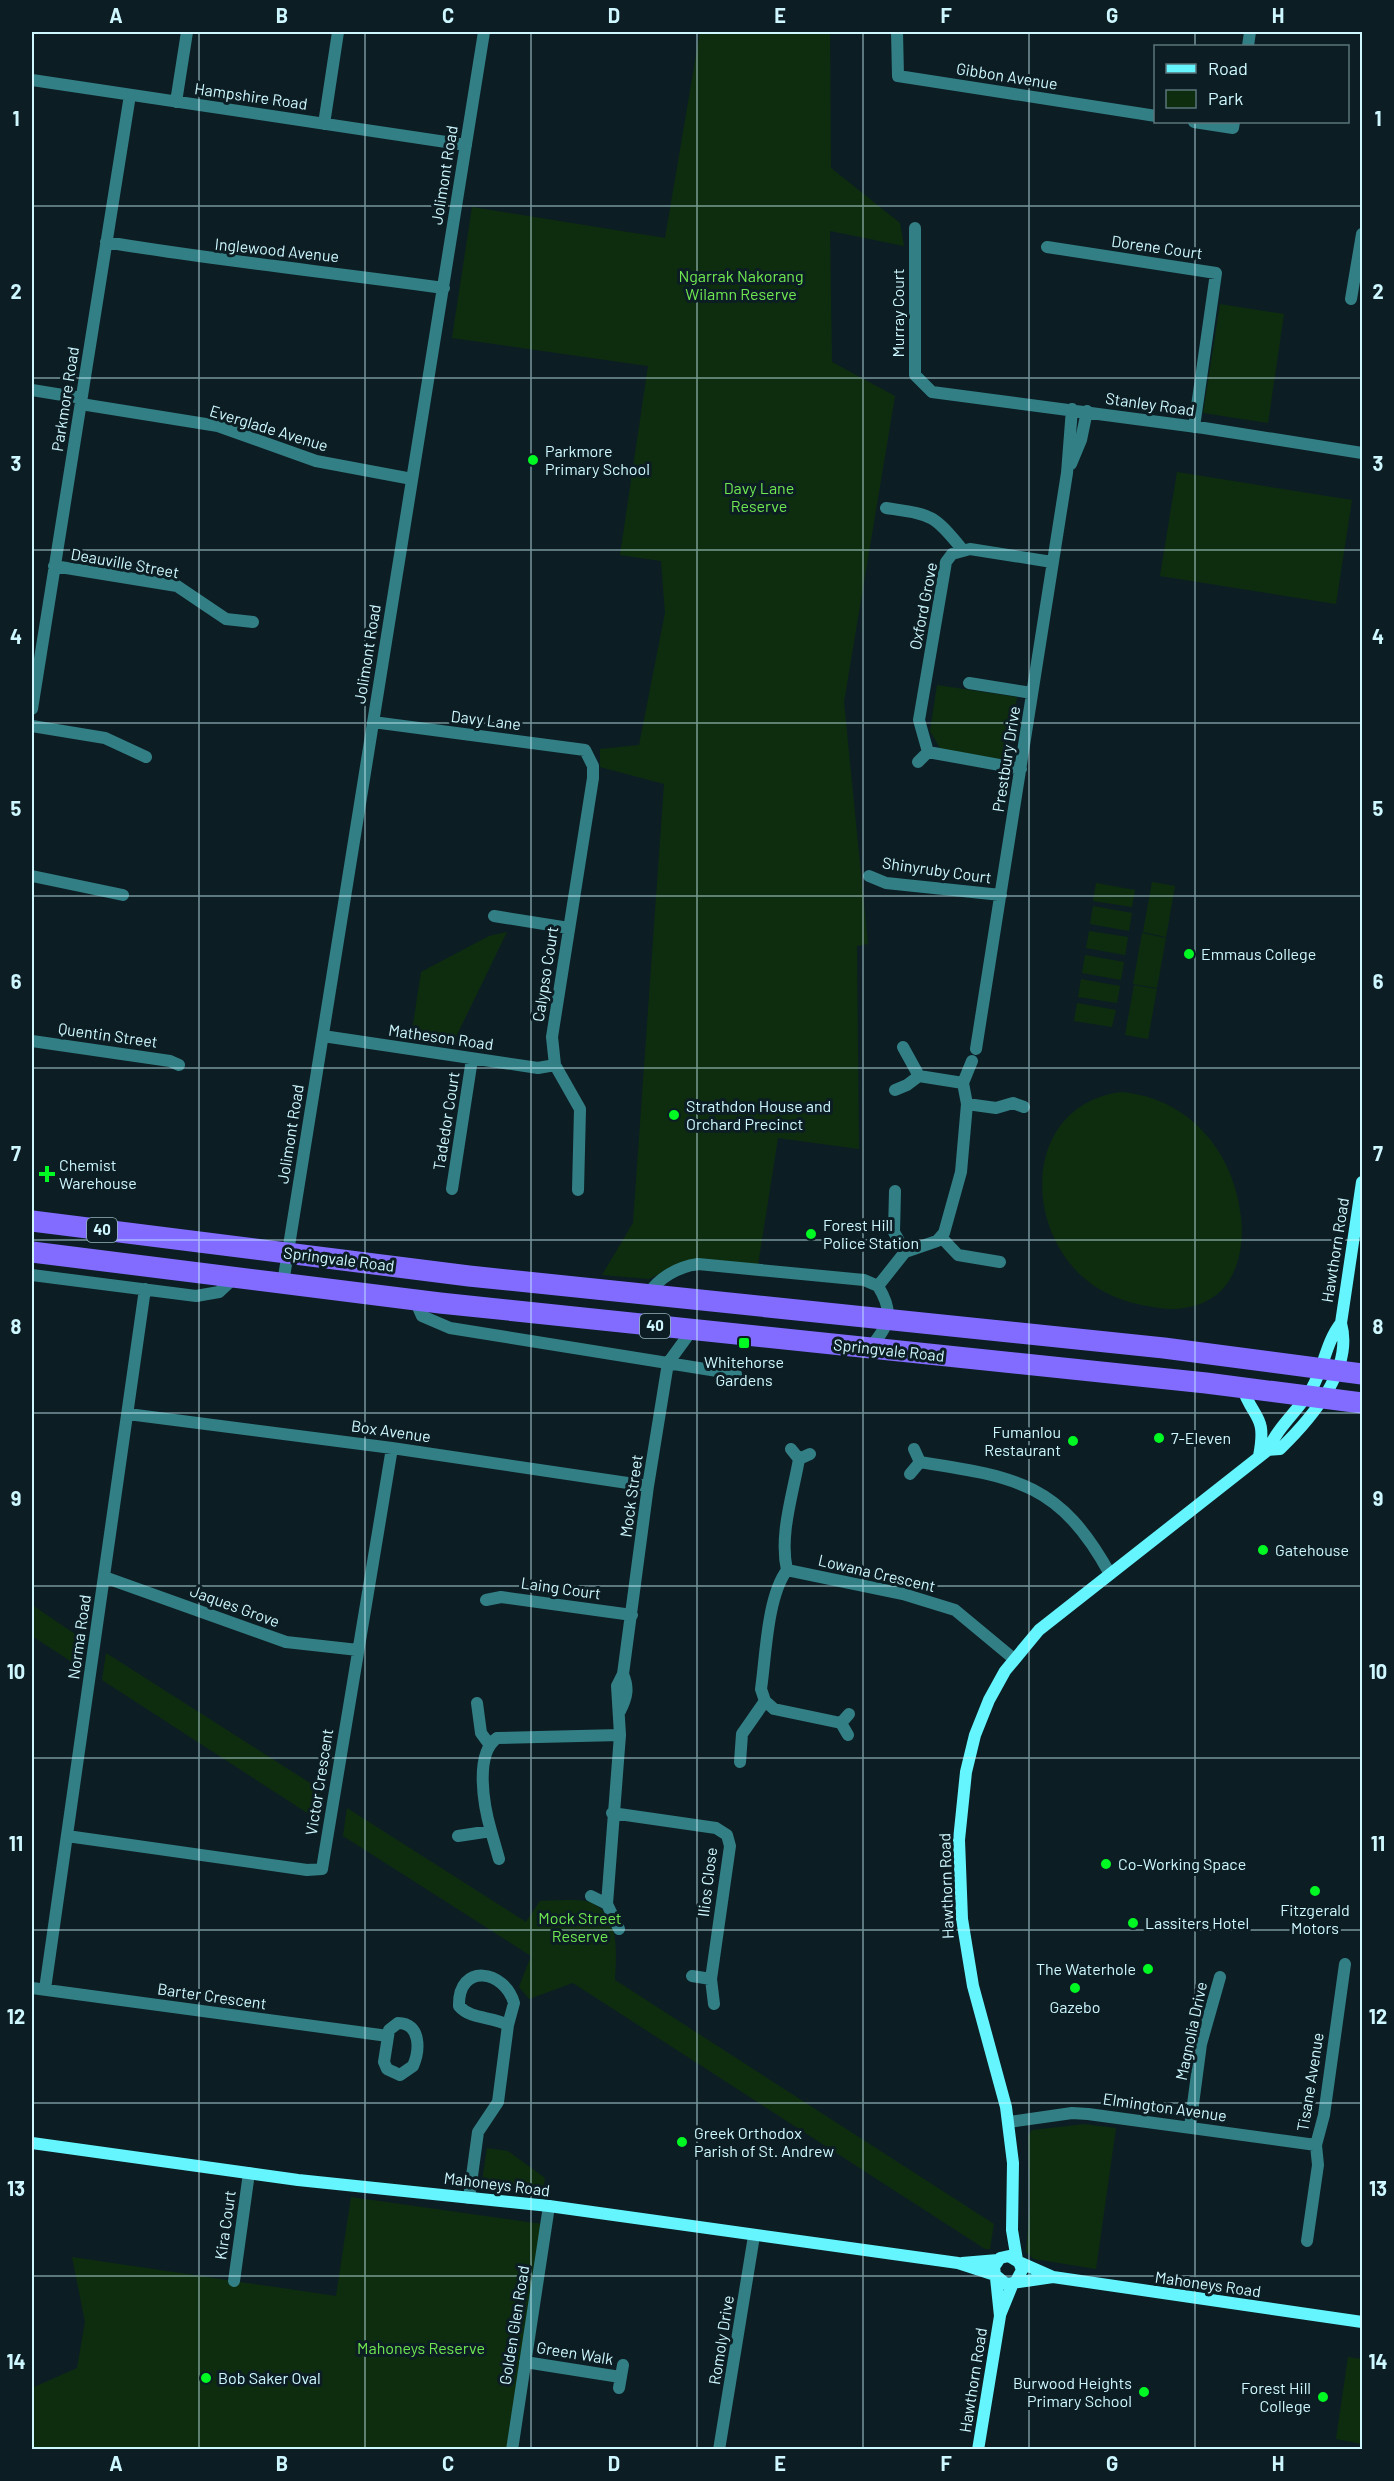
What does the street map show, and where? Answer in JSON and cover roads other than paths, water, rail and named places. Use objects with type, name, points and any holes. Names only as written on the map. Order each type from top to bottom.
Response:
[{"type":"highway","name":"Springvale Road","points":[[32,1221],[648,1294],[1189,1351],[1362,1374]]},
{"type":"highway","name":"Springvale Road","points":[[32,1252],[415,1300],[1242,1387],[1362,1403]]},
{"type":"main road","name":"Hawthorn Road","points":[[1018,2261],[1012,2230],[1013,2163],[1009,2122],[967,1955],[962,1918],[958,1850],[963,1793],[975,1735],[996,1686],[1014,1659],[1048,1622],[1264,1453],[1280,1449],[1311,1416],[1315,1397],[1329,1369],[1333,1333],[1341,1323],[1362,1190]]},
{"type":"main road","points":[[1242,1387],[1261,1423],[1264,1453]]},
{"type":"main road","name":"Mahoneys Road","points":[[32,2143],[249,2173],[549,2206],[958,2263],[995,2276]]},
{"type":"main road","name":"Hawthorn Road","points":[[999,2259],[1012,2230]]},
{"type":"main road","points":[[1009,2256],[1018,2261],[1022,2270],[1015,2282],[1002,2283],[995,2276],[994,2267],[999,2259],[1009,2256]]},
{"type":"main road","name":"Mahoneys Road","points":[[958,2263],[999,2259]]},
{"type":"main road","name":"Mahoneys Road","points":[[1018,2261],[1053,2277]]},
{"type":"main road","name":"Hawthorn Road","points":[[995,2276],[1000,2316]]},
{"type":"main road","name":"Mahoneys Road","points":[[1015,2282],[1053,2277],[1362,2322]]},
{"type":"main road","name":"Hawthorn Road","points":[[978,2450],[1000,2316],[1015,2282]]},
{"type":"street","points":[[176,102],[187,32]]},
{"type":"street","points":[[324,124],[338,32]]},
{"type":"street","name":"Jolimont Road","points":[[283,1283],[484,32]]},
{"type":"street","name":"Gibbon Avenue","points":[[897,32],[898,76],[1154,116]]},
{"type":"street","name":"Hampshire Road","points":[[32,80],[466,145]]},
{"type":"street","name":"Parkmore Road","points":[[32,709],[130,95]]},
{"type":"street","points":[[1200,123],[1233,128],[1234,123]]},
{"type":"street","name":"Murray Court","points":[[915,228],[915,375],[932,392]]},
{"type":"street","points":[[1351,298],[1362,234]]},
{"type":"street","name":"Inglewood Avenue","points":[[106,242],[228,262],[321,270],[444,288]]},
{"type":"street","name":"Dorene Court","points":[[1047,247],[1216,273],[1194,427]]},
{"type":"street","name":"Everglade Avenue","points":[[32,390],[218,426],[316,461],[412,479]]},
{"type":"street","name":"Stanley Road","points":[[932,392],[1087,411],[1362,453]]},
{"type":"street","name":"Prestbury Drive","points":[[963,1083],[974,1055],[1001,895],[1067,473],[1072,409]]},
{"type":"street","name":"Prestbury Drive","points":[[1067,473],[1081,441],[1087,411]]},
{"type":"street","points":[[886,508],[928,515],[936,520],[962,549],[1052,562]]},
{"type":"street","name":"Oxford Grove","points":[[927,752],[919,720],[942,584],[946,562],[952,554],[962,549]]},
{"type":"street","name":"Deauville Street","points":[[54,566],[177,585],[226,619],[253,621]]},
{"type":"street","points":[[969,683],[1032,693]]},
{"type":"street","name":"Davy Lane","points":[[373,722],[585,750],[590,759]]},
{"type":"street","points":[[32,726],[105,738],[146,757]]},
{"type":"street","points":[[918,762],[927,752],[1021,769]]},
{"type":"street","name":"Calypso Court","points":[[578,1190],[580,1109],[555,1065],[552,1037],[593,778],[593,766],[590,759]]},
{"type":"street","points":[[32,876],[123,895]]},
{"type":"street","name":"Shinyruby Court","points":[[869,876],[886,883],[1001,895]]},
{"type":"street","points":[[494,916],[569,928]]},
{"type":"street","name":"Matheson Road","points":[[322,1036],[538,1068],[555,1065]]},
{"type":"street","name":"Quentin Street","points":[[32,1041],[170,1060],[179,1065]]},
{"type":"street","points":[[903,1047],[919,1076]]},
{"type":"street","name":"Tadedor Court","points":[[452,1189],[472,1059]]},
{"type":"street","points":[[878,1286],[905,1252],[941,1238],[951,1216],[959,1185],[967,1104],[963,1083],[919,1076],[895,1090]]},
{"type":"street","points":[[967,1104],[996,1108],[1013,1103],[1023,1107]]},
{"type":"street","points":[[895,1191],[894,1232],[905,1252]]},
{"type":"street","points":[[941,1238],[958,1255],[1000,1262]]},
{"type":"street","points":[[648,1294],[656,1283],[676,1270],[698,1264],[864,1280],[878,1286],[887,1304],[888,1319],[885,1331],[870,1348]]},
{"type":"street","points":[[32,1275],[206,1295],[223,1290],[235,1277]]},
{"type":"street","name":"Norma Road","points":[[45,1989],[145,1289]]},
{"type":"street","points":[[415,1300],[422,1316],[446,1326],[736,1374]]},
{"type":"street","name":"Mock Street","points":[[619,1929],[607,1904],[620,1711],[627,1698],[628,1685],[623,1674],[648,1486],[668,1363],[692,1330]]},
{"type":"street","name":"Box Avenue","points":[[128,1413],[392,1448],[648,1486]]},
{"type":"street","name":"Victor Crescent","points":[[67,1836],[307,1870],[322,1869],[392,1448]]},
{"type":"street","points":[[914,1449],[920,1462]]},
{"type":"street","points":[[800,1454],[785,1539],[784,1555],[788,1570],[780,1580],[774,1605],[761,1689],[765,1701],[774,1709],[783,1712],[845,1718],[848,1736]]},
{"type":"street","points":[[910,1474],[920,1462]]},
{"type":"street","points":[[920,1462],[1002,1476],[1038,1492],[1071,1516],[1110,1574]]},
{"type":"street","name":"Lowana Crescent","points":[[788,1570],[903,1594],[955,1610],[1014,1659]]},
{"type":"street","name":"Jaques Grove","points":[[104,1577],[286,1642],[358,1650]]},
{"type":"street","name":"Laing Court","points":[[486,1600],[501,1597],[632,1615]]},
{"type":"street","points":[[740,1762],[742,1734],[765,1701]]},
{"type":"street","points":[[477,1702],[481,1733],[489,1744]]},
{"type":"street","points":[[499,1859],[484,1796],[485,1759],[489,1744],[497,1738],[620,1736]]},
{"type":"street","name":"Ilios Close","points":[[612,1813],[716,1828],[727,1835],[730,1846],[711,1979],[714,2004]]},
{"type":"street","points":[[458,1836],[491,1831]]},
{"type":"street","points":[[591,1896],[607,1904]]},
{"type":"street","name":"Tisane Avenue","points":[[1307,2241],[1318,2165],[1316,2145],[1324,2115],[1345,1964]]},
{"type":"street","points":[[469,2198],[478,2132],[498,2102],[508,2025],[514,2003],[507,1989],[489,1976],[471,1977],[458,1994],[459,2006],[465,2014],[499,2020],[508,2025]]},
{"type":"street","points":[[692,1976],[711,1979]]},
{"type":"street","name":"Magnolia Drive","points":[[1190,2127],[1201,2044],[1220,1977]]},
{"type":"street","name":"Barter Crescent","points":[[32,1988],[388,2036]]},
{"type":"street","name":"Elmington Avenue","points":[[1009,2122],[1080,2113],[1316,2145]]},
{"type":"street","name":"Kira Court","points":[[234,2281],[249,2173]]},
{"type":"street","name":"Golden Glen Road","points":[[512,2450],[549,2206]]},
{"type":"street","name":"Romoly Drive","points":[[719,2450],[754,2236]]},
{"type":"street","name":"Green Walk","points":[[525,2362],[621,2377]]},
{"type":"place","name":"Parkmore Primary School","points":[[533,460]]},
{"type":"place","name":"Emmaus College","points":[[1189,954]]},
{"type":"place","name":"Strathdon House and Orchard Precinct","points":[[674,1115]]},
{"type":"place","name":"Chemist Warehouse","points":[[47,1174]]},
{"type":"place","name":"Forest Hill Police Station","points":[[811,1234]]},
{"type":"place","name":"Whitehorse Gardens","points":[[744,1343]]},
{"type":"place","name":"7-Eleven","points":[[1159,1438]]},
{"type":"place","name":"Fumanlou Restaurant","points":[[1073,1441]]},
{"type":"place","name":"Gatehouse","points":[[1263,1550]]},
{"type":"place","name":"Co-Working Space","points":[[1106,1864]]},
{"type":"place","name":"Fitzgerald Motors","points":[[1315,1891]]},
{"type":"place","name":"Lassiters Hotel","points":[[1133,1923]]},
{"type":"place","name":"The Waterhole","points":[[1148,1969]]},
{"type":"place","name":"Gazebo","points":[[1075,1988]]},
{"type":"place","name":"Greek Orthodox Parish of St. Andrew","points":[[682,2142]]},
{"type":"place","name":"Bob Saker Oval","points":[[206,2378]]},
{"type":"place","name":"Burwood Heights Primary School","points":[[1144,2392]]},
{"type":"place","name":"Forest Hill College","points":[[1323,2397]]},
{"type":"park label","name":"Ngarrak Nakorang Wilamn Reserve","points":[[741,285]]},
{"type":"park label","name":"Davy Lane Reserve","points":[[759,497]]},
{"type":"park label","name":"Mock Street Reserve","points":[[580,1927]]},
{"type":"park label","name":"Mahoneys Reserve","points":[[421,2348]]}]
